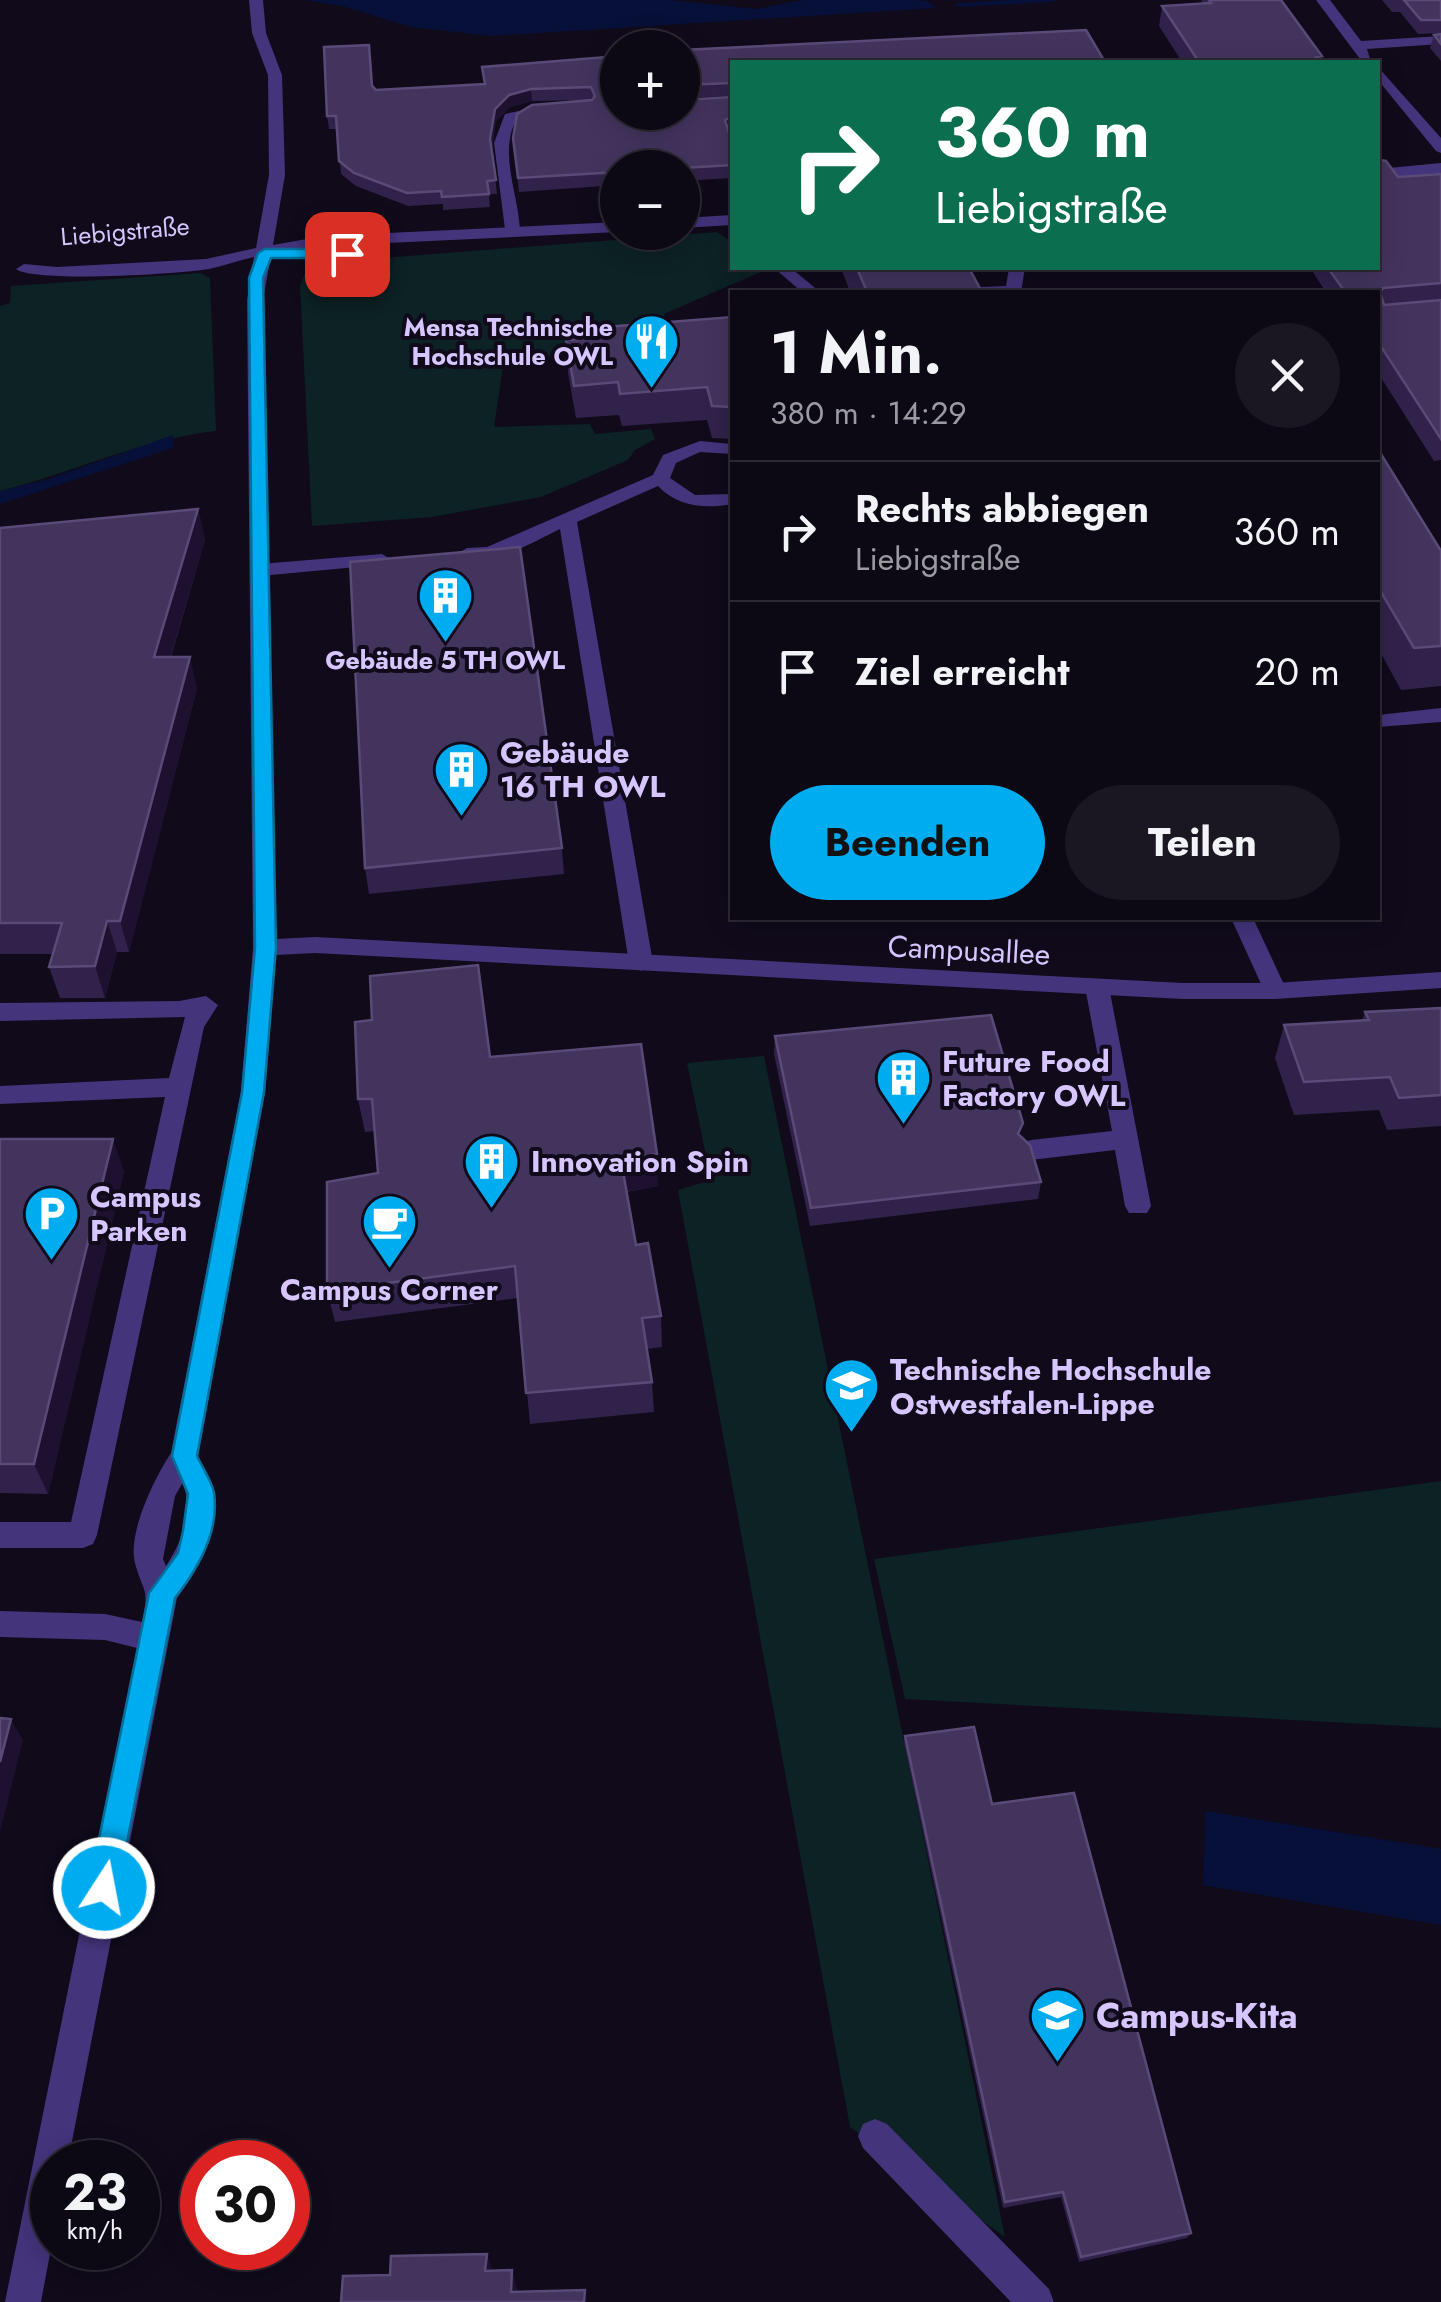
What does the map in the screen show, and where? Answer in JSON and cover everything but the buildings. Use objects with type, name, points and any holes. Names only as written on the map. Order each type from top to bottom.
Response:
[{"type":"street","points":[[162,1593],[148,1560],[161,1493],[184,1456],[253,1092],[266,948],[255,300],[277,175],[275,75],[259,33],[256,0]]},
{"type":"street","points":[[1323,0],[1368,60]]},
{"type":"street","points":[[1357,46],[1441,40]]},
{"type":"street","points":[[1380,73],[1441,148]]},
{"type":"street","points":[[508,235],[514,220],[500,138],[506,122],[519,113],[567,108]]},
{"type":"street","points":[[1380,174],[1441,168]]},
{"type":"street","points":[[700,222],[730,220]]},
{"type":"street","name":"Liebigstraße","points":[[0,270],[57,272],[208,264],[230,256],[288,250],[347,254],[600,228]]},
{"type":"street","points":[[784,270],[810,290]]},
{"type":"street","points":[[453,555],[490,552],[568,522],[661,478],[667,460],[677,453],[706,446],[730,449]]},
{"type":"street","points":[[661,478],[680,496],[697,501],[730,498]]},
{"type":"street","points":[[568,522],[625,842],[641,963]]},
{"type":"street","points":[[260,570],[396,559]]},
{"type":"street","points":[[1380,721],[1441,715]]},
{"type":"street","points":[[1243,920],[1275,991]]},
{"type":"street","name":"Campusallee","points":[[266,948],[315,945],[1097,987],[1275,991],[1441,980]]},
{"type":"street","points":[[1097,987],[1138,1206]]},
{"type":"street","points":[[0,1012],[178,1010],[206,1005],[192,1026],[83,1535],[0,1535]]},
{"type":"street","points":[[0,1095],[180,1087]]},
{"type":"street","points":[[1031,1150],[1125,1139]]},
{"type":"street","points":[[23,2302],[162,1593],[190,1558],[196,1531],[201,1494],[184,1456]]},
{"type":"street","points":[[0,1624],[105,1627],[154,1638]]},
{"type":"street","points":[[875,2136],[1036,2302]]},
{"type":"green space","points":[[717,232],[730,241],[730,270],[765,270],[664,314],[673,347],[504,359],[494,427],[590,424],[595,434],[651,429],[655,439],[635,450],[628,460],[541,497],[432,517],[312,526],[300,285],[305,273],[344,261],[600,241],[600,250],[700,250],[700,233]]},
{"type":"green space","points":[[200,273],[210,278],[216,431],[161,441],[0,491],[0,306],[10,303],[11,286]]},
{"type":"green space","points":[[764,1056],[1005,2237],[850,2127],[678,1190],[711,1180],[687,1063]]},
{"type":"green space","points":[[1441,1481],[1441,1728],[905,1699],[874,1559]]},
{"type":"shaded area","points":[[304,0],[671,0],[756,9],[803,0],[916,0],[928,1],[936,8],[492,36],[411,27],[342,6]]},
{"type":"shaded area","points":[[173,435],[173,448],[0,504],[0,491],[49,479]]},
{"type":"shaded area","points":[[1206,1811],[1441,1849],[1441,1925],[1203,1885]]},
{"type":"waterway","points":[[959,5],[1053,0]]},
{"type":"place","name":"Mensa Technische Hochschule OWL","points":[[652,390]]},
{"type":"place","name":"Gebäude 5 TH OWL","points":[[445,645]]},
{"type":"place","name":"Gebäude 16 TH OWL","points":[[461,818]]},
{"type":"place","name":"Future Food Factory OWL","points":[[903,1127]]},
{"type":"place","name":"Innovation Spin","points":[[492,1210]]},
{"type":"place","name":"Campus Parken","points":[[51,1262]]},
{"type":"place","name":"Campus Corner","points":[[389,1270]]},
{"type":"place","name":"Technische Hochschule Ostwestfalen-Lippe","points":[[851,1435]]},
{"type":"place","name":"Campus-Kita","points":[[1057,2065]]},
{"type":"route","points":[[104,1888],[162,1593],[190,1558],[196,1531],[201,1494],[184,1456],[253,1092],[266,948],[256,278],[265,253],[288,250],[347,254]]}]
